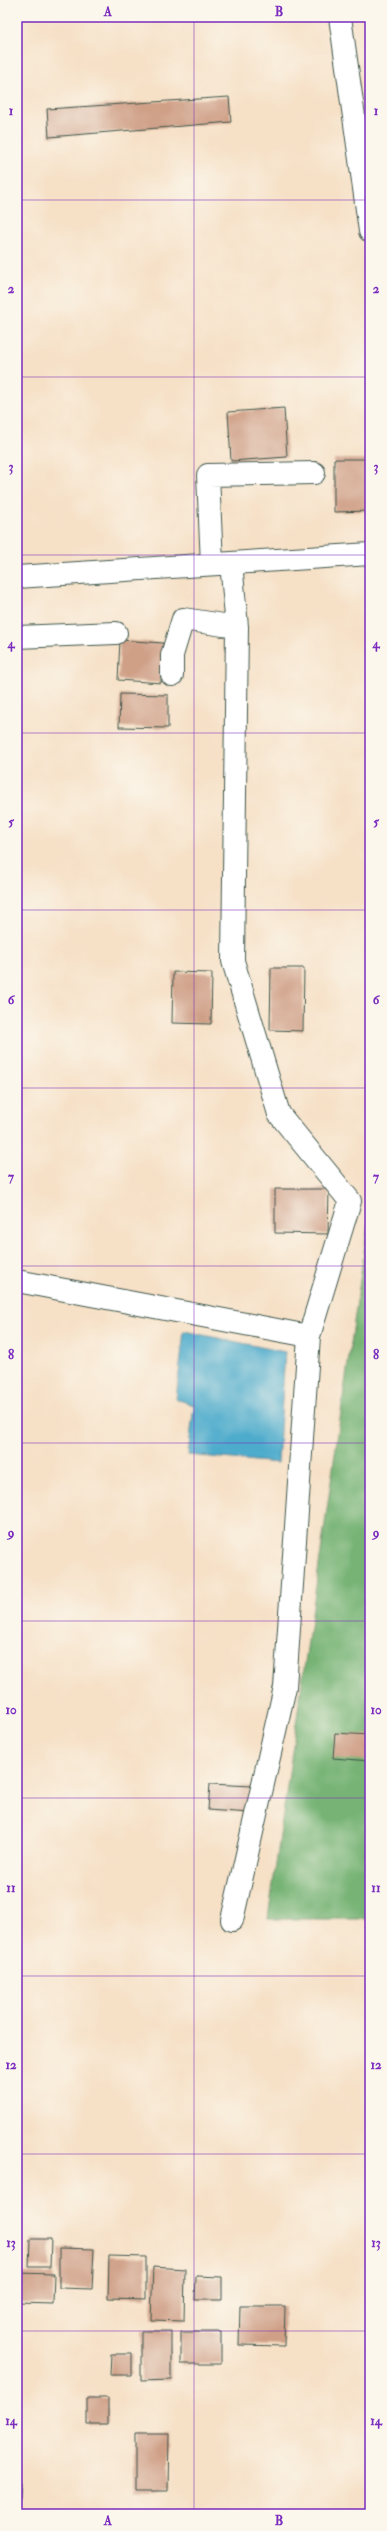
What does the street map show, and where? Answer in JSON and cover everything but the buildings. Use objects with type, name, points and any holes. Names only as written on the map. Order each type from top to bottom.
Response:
[{"type":"street","points":[[340,17],[370,231]]},
{"type":"street","points":[[232,1920],[285,1687],[309,1336],[350,1201],[279,1114],[233,961],[237,627],[221,564],[208,475],[314,473]]},
{"type":"street","points":[[17,577],[370,554]]},
{"type":"street","points":[[172,675],[172,655],[183,618],[237,627]]},
{"type":"street","points":[[17,636],[116,633]]},
{"type":"street","points":[[17,1281],[309,1336]]},
{"type":"green space","points":[[370,1211],[370,1919],[268,1919]]},
{"type":"water","points":[[184,1331],[285,1352],[278,1463],[188,1455],[194,1405],[176,1399]]}]
